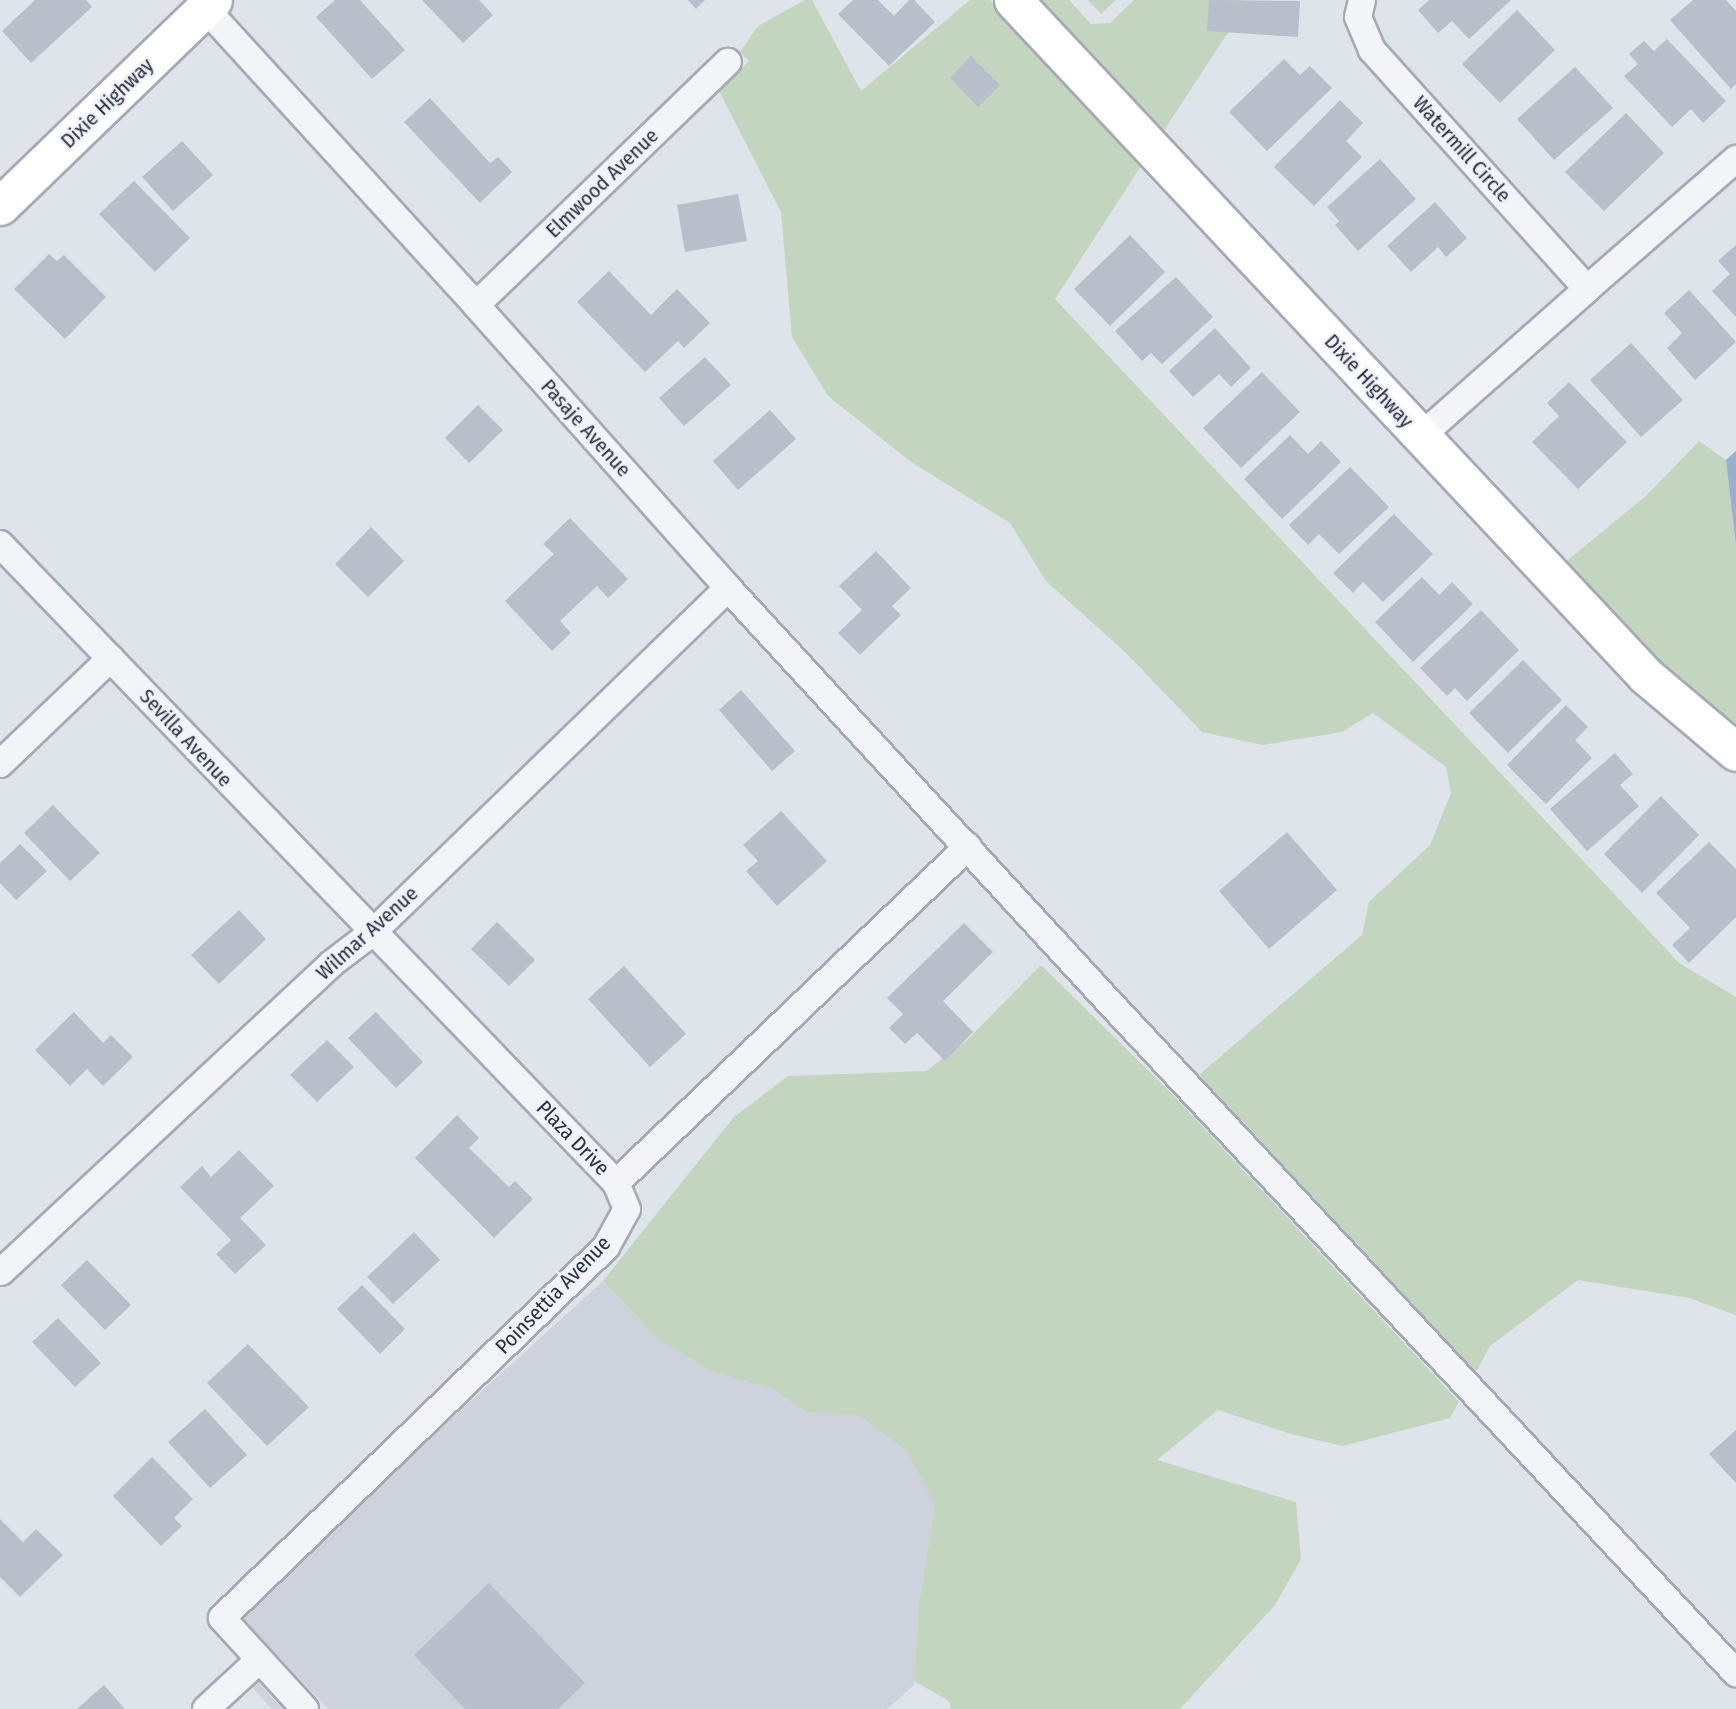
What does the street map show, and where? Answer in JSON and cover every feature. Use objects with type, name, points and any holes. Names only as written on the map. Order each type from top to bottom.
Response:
[{"type":"street","name":"Dixie Highway","points":[[1013,0],[1645,675],[1736,751]]},
{"type":"street","name":"Watermill Circle","points":[[1362,0],[1358,17],[1372,50],[1587,289]]},
{"type":"street","name":"Dixie Highway","points":[[0,206],[205,3]]},
{"type":"street","name":"Pasaje Avenue","points":[[205,3],[728,588],[1129,1024],[1736,1673]]},
{"type":"street","name":"Elmwood Avenue","points":[[476,304],[728,62]]},
{"type":"street","points":[[1421,436],[1736,159]]},
{"type":"street","name":"Sevilla Avenue","points":[[0,544],[372,933]]},
{"type":"street","name":"Wilmar Avenue","points":[[1,1272],[331,964],[372,933],[728,588]]},
{"type":"street","points":[[0,764],[111,658]]},
{"type":"street","points":[[616,1183],[968,847]]},
{"type":"street","name":"Plaza Drive","points":[[372,933],[616,1183]]},
{"type":"street","name":"Poinsettia Avenue","points":[[258,1661],[222,1618],[606,1247],[626,1209],[616,1183]]},
{"type":"street","points":[[206,1709],[258,1661],[305,1709]]},
{"type":"shaded area","points":[[603,1281],[660,1341],[713,1372],[772,1389],[807,1413],[860,1416],[907,1452],[935,1506],[919,1603],[914,1685],[887,1709],[328,1709],[243,1618],[420,1447]]},
{"type":"shaded area","points":[[257,1682],[283,1709],[272,1709],[252,1687]]},
{"type":"green space","points":[[805,0],[812,0],[861,91],[970,0],[990,0],[1143,163],[1055,299],[1679,963],[1736,997],[1736,1315],[1689,1298],[1578,1280],[1490,1346],[1476,1372],[1199,1075],[1362,935],[1369,902],[1430,845],[1451,793],[1446,767],[1373,713],[1342,732],[1263,745],[1202,732],[1124,651],[1046,581],[1010,523],[911,462],[828,396],[792,337],[781,212],[719,91],[749,61],[740,52],[758,26]]},
{"type":"green space","points":[[1035,0],[1069,0],[1091,24],[1110,23],[1134,0],[1241,0],[1242,11],[1161,135]]},
{"type":"green space","points":[[1088,0],[1116,0],[1101,14]]},
{"type":"green space","points":[[1699,441],[1726,460],[1736,546],[1736,730],[1656,663],[1563,564],[1647,495]]},
{"type":"green space","points":[[1041,965],[1174,1096],[1459,1402],[1450,1418],[1343,1446],[1291,1434],[1218,1410],[1157,1460],[1296,1502],[1301,1559],[1275,1605],[1180,1709],[951,1709],[949,1701],[914,1681],[919,1603],[935,1506],[907,1452],[860,1416],[807,1413],[772,1389],[713,1372],[660,1341],[603,1281],[734,1117],[788,1076],[926,1071],[966,1041]]},
{"type":"water","points":[[1736,451],[1736,546],[1726,460]]},
{"type":"building","points":[[35,0],[86,0],[92,7],[31,63],[2,31]]},
{"type":"building","points":[[335,0],[360,0],[405,50],[372,79],[316,17]]},
{"type":"building","points":[[422,0],[479,0],[493,15],[463,43]]},
{"type":"building","points":[[688,0],[705,0],[696,9]]},
{"type":"building","points":[[853,0],[878,0],[894,16],[909,0],[914,0],[935,22],[889,66],[838,14]]},
{"type":"building","points":[[1209,0],[1300,1],[1298,37],[1207,31]]},
{"type":"building","points":[[1429,0],[1511,0],[1469,39],[1452,21],[1438,33],[1418,10]]},
{"type":"building","points":[[1693,0],[1726,0],[1736,11],[1736,84],[1731,89],[1670,20]]},
{"type":"building","points":[[1517,10],[1555,50],[1500,103],[1462,64]]},
{"type":"building","points":[[1667,39],[1726,101],[1703,123],[1691,109],[1672,127],[1624,76],[1638,64],[1629,54],[1644,41],[1654,51]]},
{"type":"building","points":[[971,56],[1000,85],[978,107],[950,78]]},
{"type":"building","points":[[1284,59],[1300,75],[1310,66],[1332,88],[1267,151],[1229,112]]},
{"type":"building","points":[[1575,67],[1613,108],[1554,160],[1517,119]]},
{"type":"building","points":[[430,98],[490,163],[498,157],[512,172],[480,203],[404,122]]},
{"type":"building","points":[[1340,100],[1363,123],[1346,141],[1362,157],[1314,206],[1274,167]]},
{"type":"building","points":[[1626,113],[1664,153],[1604,211],[1565,172]]},
{"type":"building","points":[[182,141],[213,175],[173,211],[142,177]]},
{"type":"building","points":[[1380,159],[1416,199],[1358,251],[1335,225],[1339,221],[1327,207]]},
{"type":"building","points":[[134,181],[190,238],[155,272],[99,214]]},
{"type":"building","points":[[738,194],[747,241],[685,252],[677,205]]},
{"type":"building","points":[[1435,202],[1467,238],[1446,257],[1438,247],[1411,272],[1387,246]]},
{"type":"building","points":[[1130,235],[1165,272],[1110,326],[1074,289]]},
{"type":"building","points":[[1736,245],[1736,317],[1712,291],[1730,274],[1718,261]]},
{"type":"building","points":[[49,254],[57,261],[64,255],[106,297],[65,339],[14,289]]},
{"type":"building","points":[[609,271],[651,315],[677,289],[710,323],[684,348],[678,341],[645,372],[577,302]]},
{"type":"building","points":[[1176,277],[1213,317],[1162,364],[1151,353],[1142,361],[1115,331]]},
{"type":"building","points":[[1689,290],[1736,342],[1695,380],[1667,348],[1682,333],[1664,313]]},
{"type":"building","points":[[1215,328],[1251,368],[1231,387],[1219,374],[1193,397],[1169,371]]},
{"type":"building","points":[[1631,343],[1683,400],[1641,437],[1590,380]]},
{"type":"building","points":[[705,357],[731,385],[684,426],[659,398]]},
{"type":"building","points":[[1262,372],[1300,412],[1241,468],[1203,428]]},
{"type":"building","points":[[1569,382],[1627,442],[1578,489],[1532,442],[1559,416],[1547,403]]},
{"type":"building","points":[[478,405],[503,430],[469,463],[445,438]]},
{"type":"building","points":[[770,410],[796,439],[738,490],[713,461]]},
{"type":"building","points":[[1290,435],[1308,454],[1321,441],[1341,462],[1282,519],[1244,479]]},
{"type":"building","points":[[1350,467],[1389,507],[1339,554],[1319,534],[1308,545],[1289,525]]},
{"type":"building","points":[[1394,514],[1433,554],[1383,602],[1363,582],[1353,593],[1333,573]]},
{"type":"building","points":[[570,518],[628,579],[608,598],[597,586],[560,621],[571,633],[552,651],[505,601],[554,554],[543,544]]},
{"type":"building","points":[[371,527],[404,561],[368,597],[335,564]]},
{"type":"building","points":[[876,551],[911,588],[892,606],[901,615],[860,655],[838,633],[862,610],[839,586]]},
{"type":"building","points":[[1422,577],[1439,595],[1452,582],[1473,604],[1413,662],[1375,622]]},
{"type":"building","points":[[1481,610],[1519,650],[1467,701],[1455,688],[1447,696],[1420,668]]},
{"type":"building","points":[[1523,660],[1562,700],[1508,753],[1469,713]]},
{"type":"building","points":[[741,690],[795,751],[772,771],[719,710]]},
{"type":"building","points":[[1566,705],[1588,727],[1575,740],[1592,758],[1546,804],[1507,765]]},
{"type":"building","points":[[1615,753],[1633,774],[1620,785],[1639,806],[1587,851],[1550,809]]},
{"type":"building","points":[[1661,796],[1699,835],[1642,893],[1604,854]]},
{"type":"building","points":[[53,805],[100,853],[70,881],[24,833]]},
{"type":"building","points":[[781,811],[827,861],[777,906],[746,871],[758,861],[743,845]]},
{"type":"building","points":[[1287,832],[1337,890],[1269,949],[1219,891]]},
{"type":"building","points":[[1709,842],[1736,869],[1736,917],[1689,963],[1672,945],[1690,928],[1656,893]]},
{"type":"building","points":[[20,844],[47,871],[16,900],[0,883],[0,863]]},
{"type":"building","points":[[239,910],[266,939],[219,984],[191,955]]},
{"type":"building","points":[[497,922],[535,960],[509,986],[471,949]]},
{"type":"building","points":[[964,923],[993,952],[943,1001],[973,1032],[945,1061],[917,1033],[905,1044],[889,1028],[903,1014],[887,998]]},
{"type":"building","points":[[624,966],[686,1034],[650,1067],[588,999]]},
{"type":"building","points":[[74,1012],[103,1043],[111,1035],[133,1057],[103,1086],[87,1069],[70,1086],[35,1050]]},
{"type":"building","points":[[376,1012],[423,1062],[396,1088],[348,1038]]},
{"type":"building","points":[[327,1040],[354,1067],[317,1102],[290,1075]]},
{"type":"building","points":[[457,1115],[479,1138],[469,1148],[509,1187],[515,1181],[533,1199],[494,1238],[415,1158]]},
{"type":"building","points":[[239,1150],[274,1186],[240,1218],[266,1245],[235,1274],[216,1254],[231,1240],[180,1187],[202,1166],[211,1177]]},
{"type":"building","points":[[414,1232],[440,1260],[393,1304],[367,1277]]},
{"type":"building","points":[[87,1260],[131,1305],[105,1330],[61,1285]]},
{"type":"building","points":[[362,1285],[405,1329],[380,1354],[337,1309]]},
{"type":"building","points":[[58,1318],[101,1363],[75,1387],[32,1342]]},
{"type":"building","points":[[248,1344],[309,1407],[267,1446],[207,1383]]},
{"type":"building","points":[[205,1409],[247,1455],[210,1488],[168,1442]]},
{"type":"building","points":[[1736,1430],[1736,1483],[1709,1454]]},
{"type":"building","points":[[152,1457],[193,1499],[174,1518],[182,1526],[161,1546],[113,1496]]},
{"type":"building","points":[[0,1519],[23,1542],[36,1529],[63,1555],[20,1597],[0,1577]]},
{"type":"building","points":[[489,1583],[585,1683],[558,1709],[465,1709],[414,1655]]},
{"type":"building","points":[[104,1685],[125,1709],[77,1709]]}]
